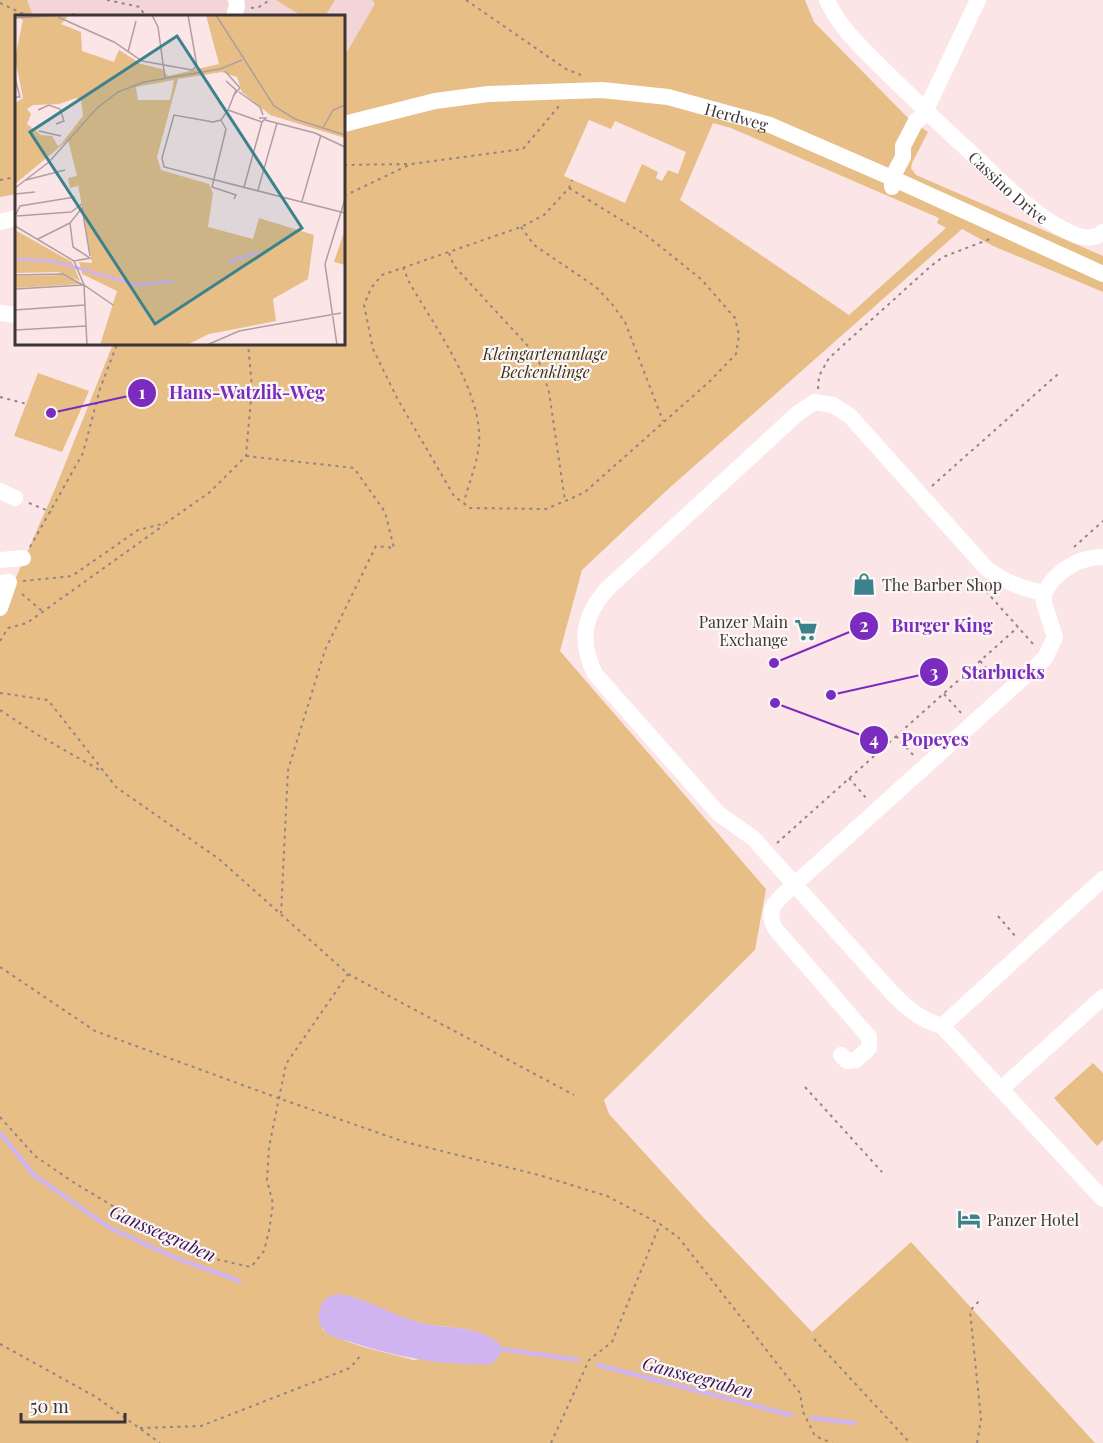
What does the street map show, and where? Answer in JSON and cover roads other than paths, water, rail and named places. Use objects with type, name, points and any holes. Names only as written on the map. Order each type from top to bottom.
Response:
[{"type":"street","points":[[234,15],[236,0]]},
{"type":"street","name":"Cassino Drive","points":[[827,0],[832,11],[854,40],[924,113],[1017,196],[1064,230],[1092,238],[1103,232]]},
{"type":"street","points":[[892,183],[903,157],[911,150],[922,129],[924,113],[978,0]]},
{"type":"street","name":"Herdweg","points":[[345,124],[435,101],[488,94],[602,90],[668,97],[770,125],[892,183],[997,226],[1103,274]]},
{"type":"street","points":[[0,222],[15,218]]},
{"type":"street","points":[[0,313],[15,315]]},
{"type":"street","points":[[1044,592],[980,574],[921,496],[850,416],[833,405],[815,402],[798,413],[607,589],[597,600],[590,614],[585,630],[585,645],[588,660],[595,674],[719,814],[753,838],[905,1006],[927,1022],[942,1026],[1103,1199]]},
{"type":"street","points":[[841,1055],[847,1061],[856,1059],[868,1048],[869,1037],[771,922],[770,913],[774,904],[1045,658],[1055,637],[1044,603],[1044,592],[1050,582],[1071,564],[1086,558],[1103,557]]},
{"type":"street","points":[[0,560],[23,558]]},
{"type":"street","points":[[0,608],[4,583]]},
{"type":"street","points":[[942,1026],[1103,879]]},
{"type":"street","points":[[1001,1089],[1103,998]]},
{"type":"waterway","name":"Gansseegraben","points":[[0,1133],[34,1175],[110,1228],[171,1256],[239,1281]]},
{"type":"waterway","name":"Gansseegraben","points":[[494,1348],[578,1360]]},
{"type":"waterway","name":"Gansseegraben","points":[[598,1365],[791,1415]]},
{"type":"waterway","name":"Gansseegraben","points":[[813,1418],[854,1423]]},
{"type":"place","name":"Hans-Watzlik-Weg","points":[[51,413]]},
{"type":"place","name":"The Barber Shop","points":[[864,584]]},
{"type":"place","name":"Panzer Main Exchange","points":[[806,630]]},
{"type":"place","name":"Burger King","points":[[774,663]]},
{"type":"place","name":"Starbucks","points":[[831,695]]},
{"type":"place","name":"Popeyes","points":[[775,703]]},
{"type":"place","name":"Panzer Hotel","points":[[969,1219]]},
{"type":"park label","name":"Kleingartenanlage Beckenklinge","points":[[545,362]]}]
